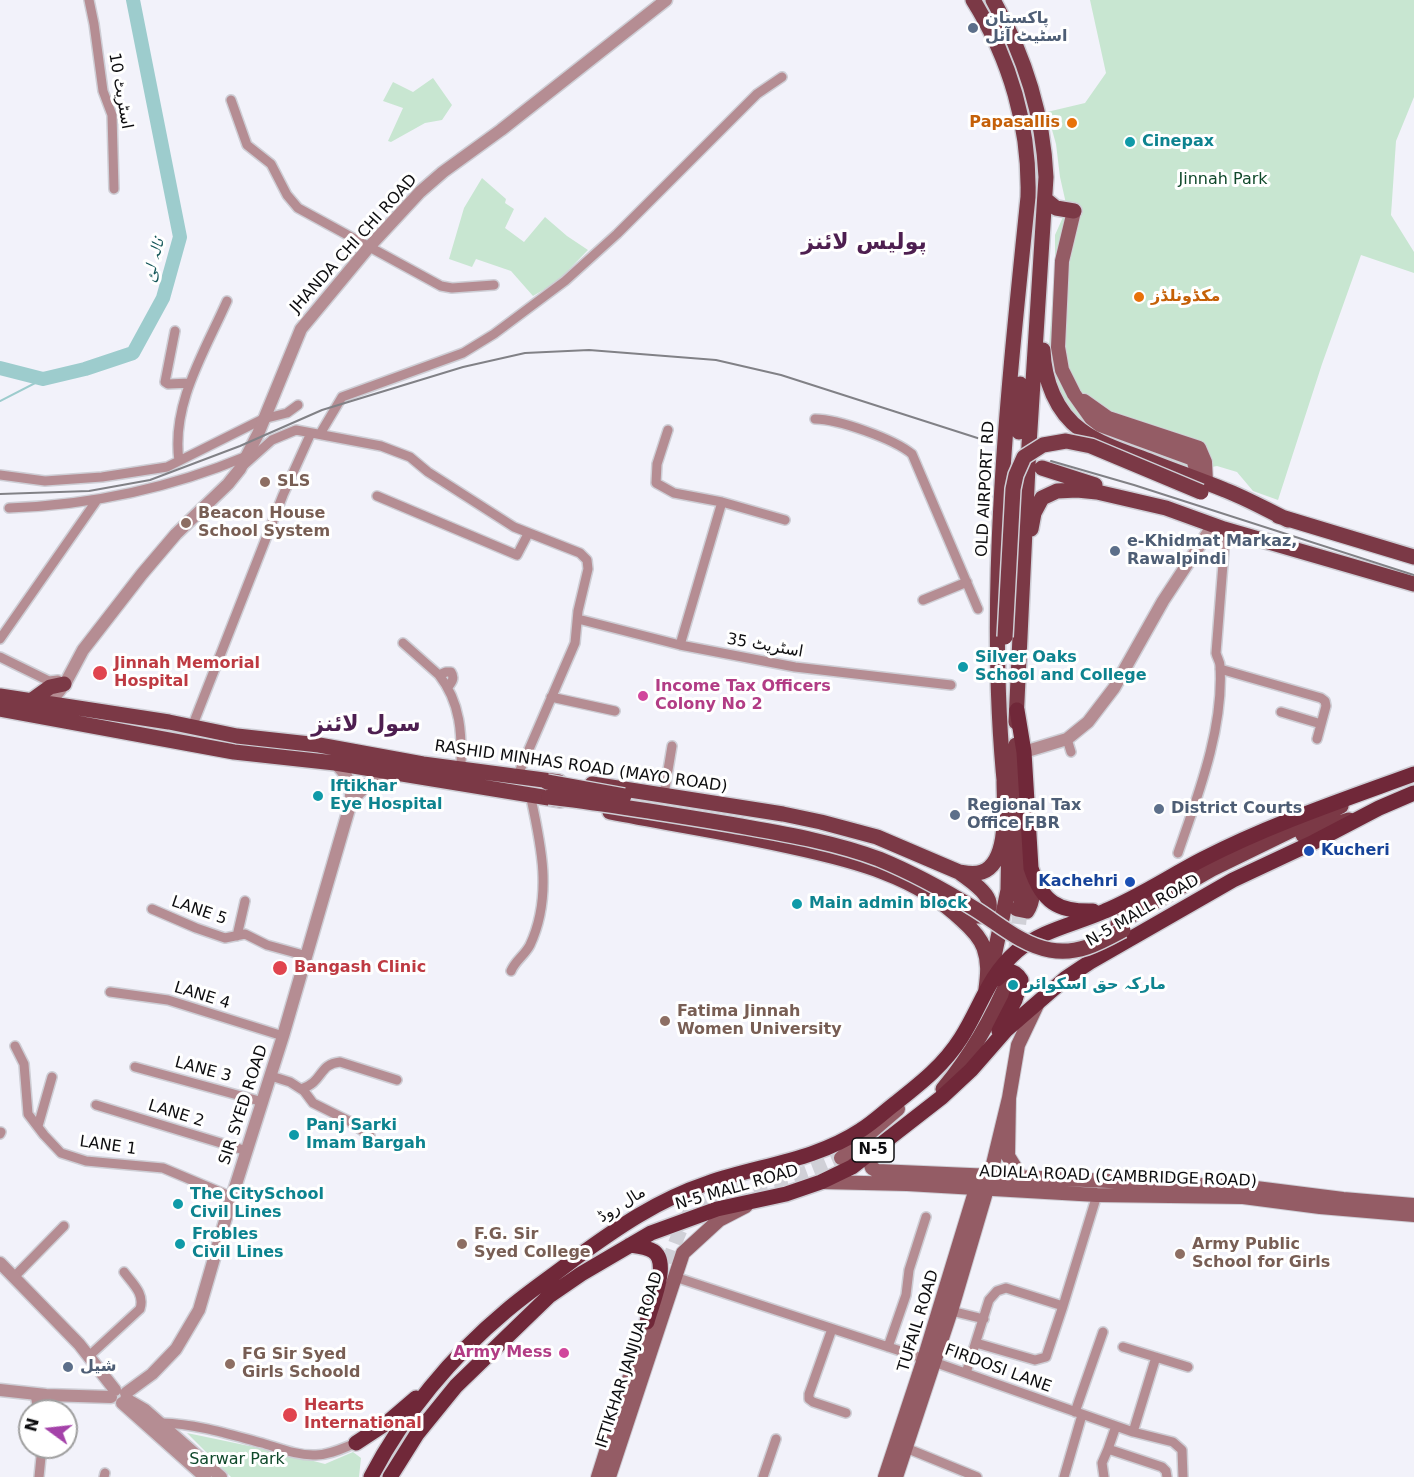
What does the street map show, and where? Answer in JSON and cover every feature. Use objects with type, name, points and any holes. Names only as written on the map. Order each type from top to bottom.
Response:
[{"type":"highway","points":[[1017,710],[1024,752],[1031,868],[1042,892],[1062,909],[1075,912],[1106,911]]},
{"type":"highway","name":"مال روڈ","points":[[371,1477],[390,1444],[437,1381],[504,1313],[545,1290],[624,1222],[663,1201],[709,1182],[818,1153],[841,1143],[864,1128],[929,1076],[947,1058],[963,1035],[986,988],[1016,952],[1030,942],[1106,911],[1203,859],[1278,824],[1414,774]]},
{"type":"highway","name":"N-5","points":[[1366,814],[1414,793]]},
{"type":"highway","name":"N-5 MALL ROAD","points":[[390,1477],[401,1457],[438,1406],[494,1348],[545,1290],[651,1233],[717,1209],[786,1194],[852,1167],[928,1108],[971,1070],[993,1043],[1041,998],[1090,962],[1233,880],[1314,842],[1366,814]]},
{"type":"highway","points":[[986,988],[1005,971],[1014,972],[1021,980],[1015,1000],[993,1043]]},
{"type":"highway","points":[[630,1245],[652,1250],[660,1256],[662,1268],[647,1322]]},
{"type":"highway","points":[[483,1334],[505,1319],[515,1316],[516,1319],[494,1348]]},
{"type":"highway","points":[[356,1443],[388,1422],[437,1381]]},
{"type":"main road","name":"OLD AIRPORT RD","points":[[973,0],[987,22],[1017,99],[1027,154],[1028,197],[1011,374],[997,644],[998,695],[1010,840],[1008,890],[996,953],[986,988]]},
{"type":"main road","points":[[993,0],[1008,26],[1026,70],[1045,155],[1045,199],[1026,496],[1017,710],[1021,903]]},
{"type":"main road","points":[[1019,432],[1028,197]]},
{"type":"main road","points":[[1045,199],[1056,208],[1074,211],[1062,261],[1058,347],[1062,370],[1074,394],[1091,418],[1100,425],[1193,459],[1199,484]]},
{"type":"main road","points":[[1042,257],[1045,307],[1044,365],[1049,386],[1059,407],[1081,430],[1096,439],[1199,484],[1288,519],[1414,557]]},
{"type":"main road","points":[[998,695],[1005,637],[1013,489],[1024,457],[1033,450],[1054,442],[1080,443],[1199,484]]},
{"type":"main road","points":[[1003,499],[1012,465],[1020,462],[1025,466],[1026,496]]},
{"type":"main road","points":[[1042,468],[1218,527],[1414,584]]},
{"type":"main road","points":[[1022,584],[1034,513],[1042,498],[1057,491],[1077,490],[1097,492],[1166,508]]},
{"type":"main road","points":[[33,708],[43,691],[65,682],[82,709]]},
{"type":"main road","name":"RASHID MINHAS ROAD (MAYO ROAD)","points":[[0,696],[33,708],[234,752],[335,763],[505,792],[530,794],[548,790],[583,783],[783,814],[853,830],[904,848],[959,872],[982,890],[990,905],[983,916],[977,916],[945,904],[898,878],[858,863],[776,843],[621,814],[548,790],[517,777],[319,745],[237,736],[50,704],[33,708],[0,709]]},
{"type":"main road","points":[[959,872],[971,874],[983,872],[996,857],[1005,833],[1004,781]]},
{"type":"main road","points":[[548,790],[791,826],[853,841],[898,856],[919,866],[1017,927],[1042,940],[1058,942],[1086,939],[1120,927],[1263,853],[1309,833],[1366,814]]},
{"type":"main road","points":[[1120,927],[1212,868],[1317,819],[1363,794]]},
{"type":"main road","points":[[1008,890],[1014,907],[1027,911],[1032,897],[1031,868]]},
{"type":"main road","name":"RASHID MINHAS ROAD (MAYO ROAD)","points":[[945,904],[971,928],[984,946],[988,971],[986,988]]},
{"type":"main road","points":[[928,1108],[979,1042],[1010,976]]},
{"type":"main road","points":[[1021,1177],[1008,1156],[1009,1098],[1018,1045],[1041,998]]},
{"type":"main road","points":[[840,1158],[900,1108],[929,1076]]},
{"type":"main road","name":"TUFAIL ROAD","points":[[885,1477],[951,1311],[986,1174],[1009,1098]]},
{"type":"main road","name":"ADIALA ROAD (CAMBRIDGE ROAD)","points":[[874,1149],[870,1162],[877,1171],[1248,1187],[1414,1205]]},
{"type":"main road","name":"ADIALA ROAD (CAMBRIDGE ROAD)","points":[[820,1182],[907,1184],[1097,1195],[1243,1197],[1320,1207],[1414,1215]]},
{"type":"main road","name":"TUFAIL ROAD","points":[[896,1477],[982,1189]]},
{"type":"main road","name":"IFTIKHAR JANJUA ROAD","points":[[609,1477],[683,1253],[719,1220],[753,1202]]},
{"type":"main road","name":"IFTIKHAR JANJUA ROAD","points":[[598,1477],[647,1322]]},
{"type":"street","name":"اسٹریٹ 10","points":[[88,0],[94,24],[103,91],[112,115],[114,189]]},
{"type":"street","name":"JHANDA CHI CHI ROAD","points":[[50,704],[83,650],[142,574],[176,534],[228,484],[240,469],[248,456],[301,329],[369,247],[420,192],[443,172],[501,130],[666,0]]},
{"type":"street","points":[[192,727],[283,495],[316,433],[342,397],[463,353],[494,334],[565,281],[617,234],[757,94],[782,76]]},
{"type":"street","points":[[231,100],[245,141],[250,148],[271,164],[292,202],[316,219],[441,286],[452,288],[494,285]]},
{"type":"street","points":[[179,460],[178,430],[181,412],[190,384],[227,301]]},
{"type":"street","points":[[175,331],[165,382],[190,384]]},
{"type":"street","points":[[0,475],[45,481],[102,477],[167,466],[263,419],[287,413],[298,405]]},
{"type":"street","points":[[814,418],[833,420],[855,427],[904,447],[912,454],[978,609]]},
{"type":"street","points":[[240,469],[272,440],[296,430],[381,446],[410,457],[514,527],[580,553],[587,560],[588,569],[578,611],[575,643],[517,777]]},
{"type":"street","points":[[668,430],[657,464],[656,483],[674,494],[722,502],[784,520]]},
{"type":"street","points":[[9,508],[43,507],[98,500],[172,483],[248,456]]},
{"type":"street","points":[[377,496],[517,555],[528,534]]},
{"type":"street","points":[[0,639],[98,500]]},
{"type":"street","points":[[680,645],[722,502]]},
{"type":"street","points":[[1178,852],[1199,791],[1212,742],[1220,669],[1216,653],[1224,551],[1218,527]]},
{"type":"street","points":[[1024,752],[1067,740],[1088,722],[1114,688],[1163,601],[1218,527]]},
{"type":"street","points":[[1397,551],[1414,551]]},
{"type":"street","points":[[924,600],[967,582]]},
{"type":"street","name":"اسٹریٹ 35","points":[[578,619],[680,645],[795,667],[951,685]]},
{"type":"street","points":[[403,643],[439,675],[446,672],[453,675],[448,687],[455,702],[461,726],[461,769]]},
{"type":"street","points":[[0,657],[49,681],[65,682]]},
{"type":"street","points":[[1220,669],[1325,701],[1326,706],[1317,739]]},
{"type":"street","points":[[550,698],[615,711]]},
{"type":"street","points":[[1281,712],[1321,724]]},
{"type":"street","points":[[1067,740],[1071,752]]},
{"type":"street","points":[[664,794],[672,747]]},
{"type":"street","name":"SIR SYED ROAD","points":[[120,1397],[152,1374],[176,1349],[199,1310],[232,1197],[284,1036],[351,802],[349,780],[344,771],[335,763]]},
{"type":"street","points":[[351,802],[370,783],[388,772]]},
{"type":"street","points":[[511,971],[530,944],[540,913],[544,888],[539,835],[530,794]]},
{"type":"street","name":"LANE 5","points":[[237,936],[245,901]]},
{"type":"street","name":"LANE 5","points":[[152,909],[225,938],[245,934],[267,945],[307,956]]},
{"type":"street","name":"LANE 4","points":[[110,992],[168,1000],[284,1036]]},
{"type":"street","name":"LANE 1","points":[[15,1046],[24,1064],[28,1114],[62,1153],[86,1161],[164,1168],[232,1197]]},
{"type":"street","points":[[301,1089],[315,1083],[325,1066],[340,1062],[397,1080]]},
{"type":"street","name":"LANE 3","points":[[135,1067],[263,1102]]},
{"type":"street","points":[[271,1076],[290,1082],[301,1089],[322,1110],[349,1121],[370,1136]]},
{"type":"street","points":[[38,1126],[52,1077]]},
{"type":"street","name":"LANE 2","points":[[96,1105],[247,1151]]},
{"type":"street","points":[[976,1343],[1035,1360],[1042,1360],[1046,1357],[1097,1195]]},
{"type":"street","points":[[888,1347],[906,1295],[909,1270],[926,1217]]},
{"type":"street","points":[[14,1277],[64,1226]]},
{"type":"street","points":[[0,1263],[89,1356],[120,1397],[205,1477]]},
{"type":"street","points":[[89,1356],[140,1309],[143,1301],[140,1294],[124,1272]]},
{"type":"street","name":"FIRDOSI LANE","points":[[675,1277],[966,1373],[1133,1432],[1173,1442],[1182,1450],[1184,1477]]},
{"type":"street","points":[[966,1373],[989,1300],[997,1291],[1006,1288],[1063,1306]]},
{"type":"street","points":[[951,1311],[984,1319]]},
{"type":"street","points":[[832,1329],[808,1399],[846,1413]]},
{"type":"street","points":[[1064,1477],[1079,1413],[1103,1332]]},
{"type":"street","points":[[1124,1347],[1188,1367]]},
{"type":"street","points":[[1133,1432],[1156,1357]]},
{"type":"street","points":[[0,1390],[35,1394],[120,1397],[146,1410],[221,1477]]},
{"type":"street","points":[[35,1394],[36,1399]]},
{"type":"street","points":[[162,1423],[182,1423],[202,1427],[308,1455],[333,1452],[356,1443]]},
{"type":"street","points":[[1104,1477],[1102,1463],[1116,1426]]},
{"type":"street","points":[[763,1477],[777,1439]]},
{"type":"street","points":[[906,1448],[977,1477]]},
{"type":"street","points":[[1108,1449],[1162,1467],[1167,1477]]},
{"type":"street","points":[[39,1477],[41,1459]]},
{"type":"green space","name":"Jinnah Park","points":[[1090,0],[1414,0],[1414,97],[1396,141],[1391,215],[1414,252],[1414,273],[1361,255],[1322,364],[1278,500],[1253,491],[1237,472],[1217,466],[1192,471],[1086,429],[1059,391],[1048,360],[1055,235],[1067,208],[1056,144],[1047,112],[1085,103],[1106,73]]},
{"type":"green space","points":[[433,78],[452,105],[442,120],[425,123],[391,142],[388,141],[403,108],[383,101],[393,82],[413,92]]},
{"type":"green space","points":[[482,178],[506,199],[505,203],[514,209],[505,228],[524,242],[545,217],[588,250],[557,282],[533,296],[511,271],[476,259],[472,267],[449,259],[464,208]]},
{"type":"green space","name":"Sarwar Park","points":[[187,1433],[325,1464],[353,1452],[361,1458],[359,1477],[231,1477]]},
{"type":"waterway","name":"نالہ لئ","points":[[0,368],[43,379],[85,369],[133,353],[163,298],[180,237],[133,0]]},
{"type":"waterway","points":[[0,401],[43,379]]},
{"type":"tunnel","points":[[1016,947],[1021,903]]},
{"type":"tunnel","points":[[661,1283],[680,1231],[690,1212],[700,1200],[708,1196],[787,1179],[841,1158]]},
{"type":"railway","points":[[0,494],[89,491],[150,480],[240,446],[322,410],[463,367],[525,353],[589,350],[716,360],[781,375],[993,443]]},
{"type":"railway","points":[[1051,461],[1134,485],[1414,575]]},
{"type":"place","name":"پاکستان اسٹیٹ آئل","points":[[973,28]]},
{"type":"place","name":"Papasallis","points":[[1072,123]]},
{"type":"place","name":"Cinepax","points":[[1130,142]]},
{"type":"place","name":"مکڈونلڈز","points":[[1139,297]]},
{"type":"place","name":"SLS","points":[[265,482]]},
{"type":"place","name":"Beacon House School System","points":[[186,523]]},
{"type":"place","name":"e-Khidmat Markaz, Rawalpindi","points":[[1115,551]]},
{"type":"place","name":"Silver Oaks School and College","points":[[963,667]]},
{"type":"place","name":"Jinnah Memorial Hospital","points":[[100,673]]},
{"type":"place","name":"Income Tax Officers Colony No 2","points":[[643,696]]},
{"type":"place","name":"Iftikhar Eye Hospital","points":[[318,796]]},
{"type":"place","name":"District Courts","points":[[1159,809]]},
{"type":"place","name":"Regional Tax Office FBR","points":[[955,815]]},
{"type":"place","name":"Kucheri","points":[[1309,851]]},
{"type":"place","name":"Kachehri","points":[[1130,882]]},
{"type":"place","name":"Main admin block","points":[[797,904]]},
{"type":"place","name":"Bangash Clinic","points":[[280,968]]},
{"type":"place","name":"مارکہ حق اسکوائر","points":[[1013,985]]},
{"type":"place","name":"Fatima Jinnah Women University","points":[[665,1021]]},
{"type":"place","name":"Panj Sarki Imam Bargah","points":[[294,1135]]},
{"type":"place","name":"The CitySchool Civil Lines","points":[[178,1204]]},
{"type":"place","name":"Frobles Civil Lines","points":[[180,1244]]},
{"type":"place","name":"F.G. Sir Syed College","points":[[462,1244]]},
{"type":"place","name":"Army Public School for Girls","points":[[1180,1254]]},
{"type":"place","name":"Army Mess","points":[[564,1353]]},
{"type":"place","name":"FG Sir Syed Girls Schoold","points":[[230,1364]]},
{"type":"place","name":"شیل","points":[[68,1367]]},
{"type":"place","name":"Hearts International","points":[[290,1415]]},
{"type":"district","name":"پولیس لائنز","points":[[864,243]]},
{"type":"district","name":"سول لائنز","points":[[366,725]]}]
